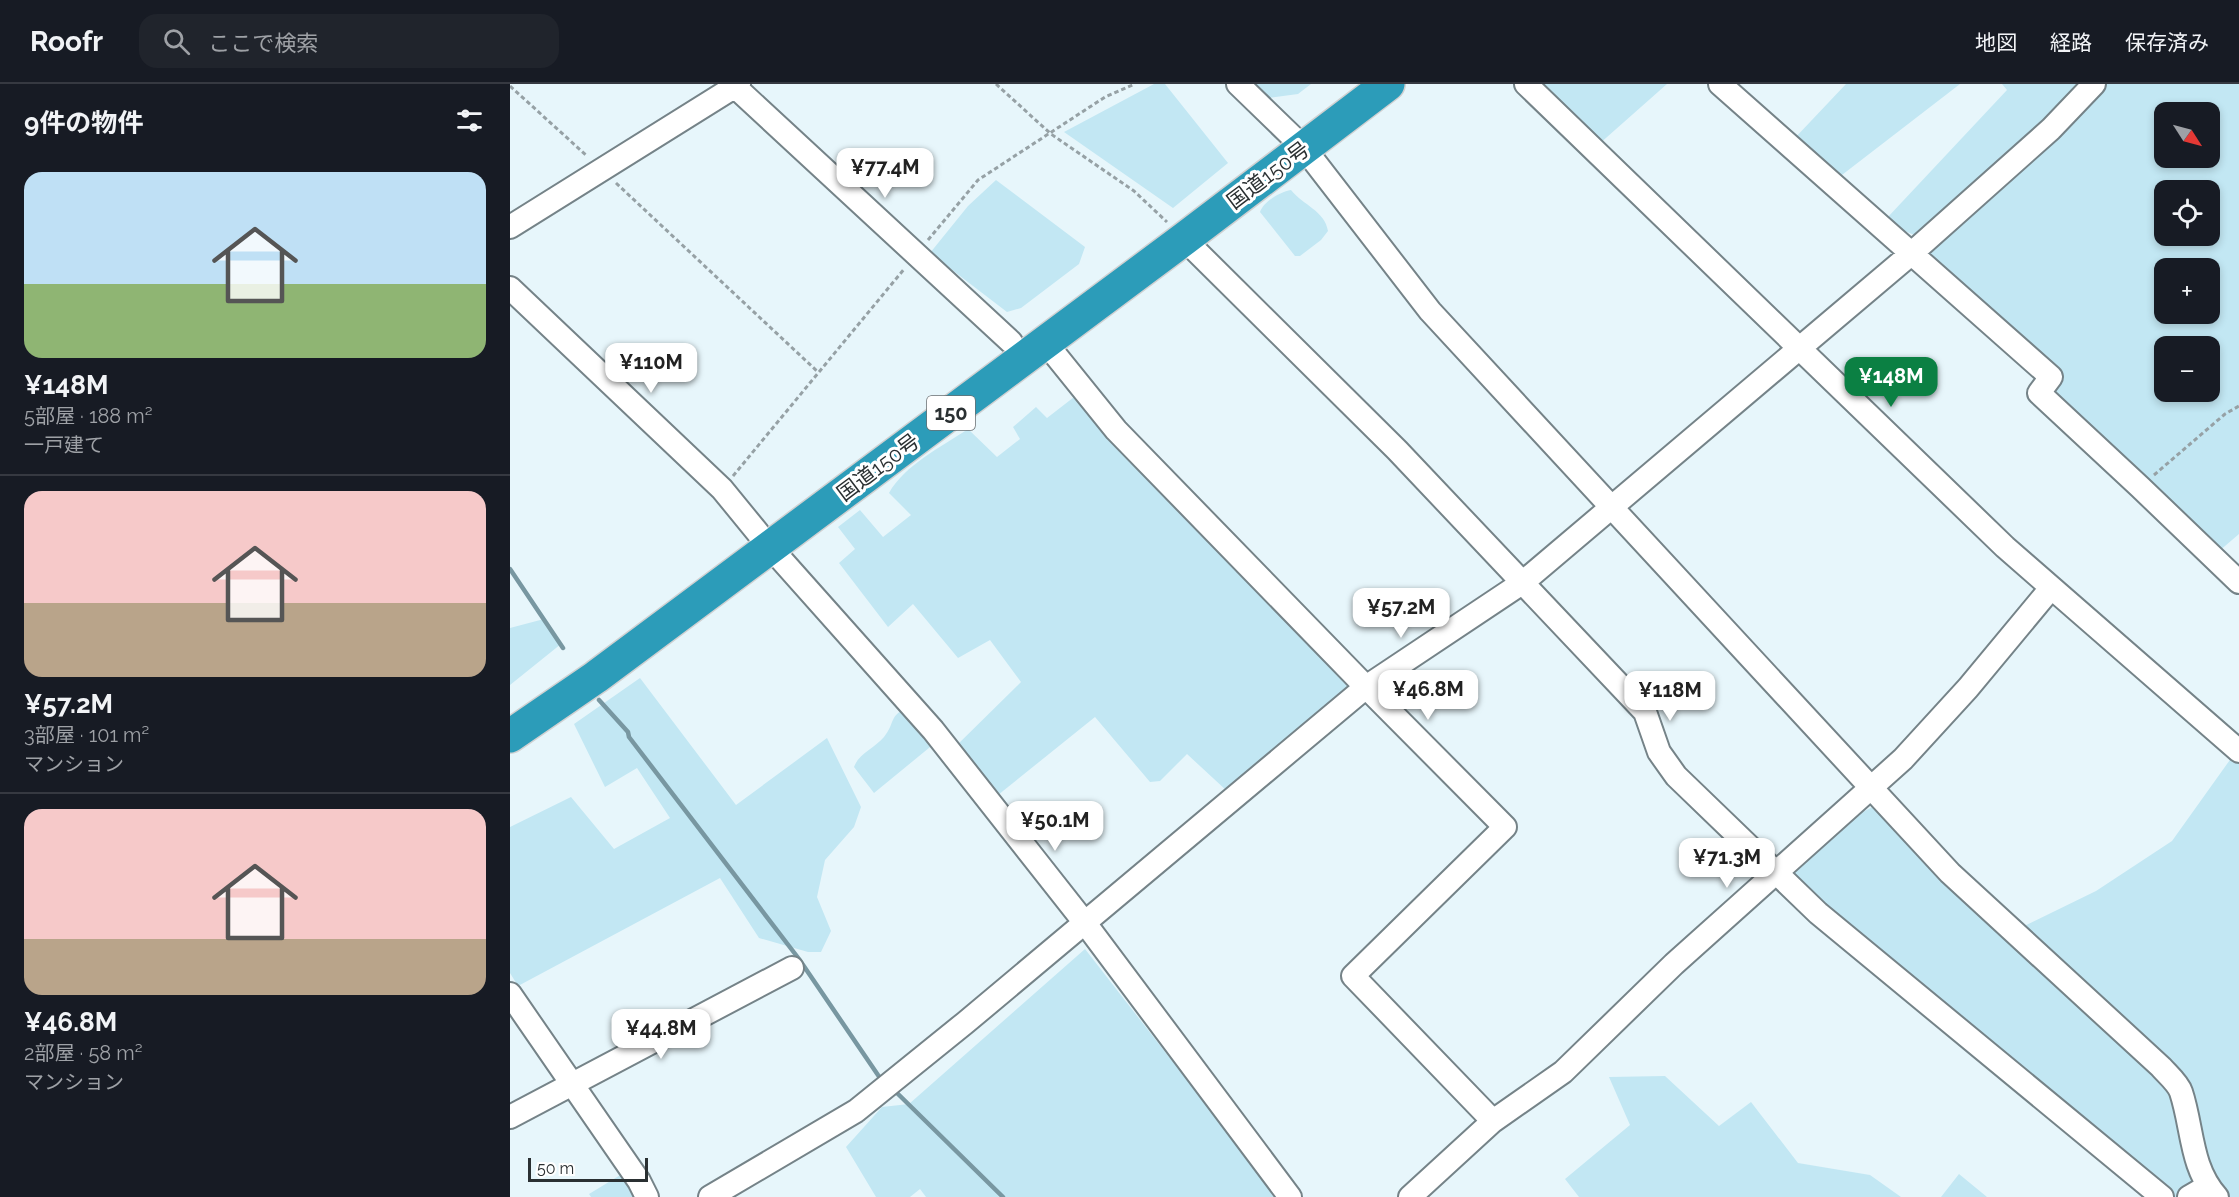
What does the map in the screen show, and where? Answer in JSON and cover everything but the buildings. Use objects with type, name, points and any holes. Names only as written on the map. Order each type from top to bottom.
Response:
[{"type":"highway","name":"国道150号","points":[[1297,141],[1353,84]]},
{"type":"highway","name":"国道150号","points":[[510,710],[764,540],[1045,342],[1266,153],[1297,141],[1388,84]]},
{"type":"highway","name":"国道150号","points":[[510,736],[596,677],[1011,342],[1176,231]]},
{"type":"street","points":[[1238,84],[1297,141],[1430,311],[1950,873],[2161,1067],[2181,1090],[2192,1149],[2205,1194]]},
{"type":"street","points":[[1527,84],[2005,547],[2239,752]]},
{"type":"street","points":[[1720,84],[2052,377],[2039,393],[2239,582]]},
{"type":"street","points":[[710,1197],[856,1111],[1085,923],[1366,687],[1522,583],[1912,253],[2051,129],[2094,84]]},
{"type":"street","points":[[510,227],[735,85],[1011,342]]},
{"type":"street","points":[[1176,231],[1397,450],[1645,712],[1659,752],[1676,776],[1818,913],[2162,1197]]},
{"type":"street","points":[[510,288],[722,489],[764,540],[933,730],[1085,923],[1290,1197]]},
{"type":"street","points":[[1045,342],[1116,430],[1505,828],[1353,976],[1493,1121]]},
{"type":"street","points":[[1410,1197],[1493,1121],[1563,1072],[1674,964],[1903,759],[1968,688],[2051,588]]},
{"type":"street","points":[[510,1117],[792,968]]},
{"type":"street","points":[[510,994],[639,1181],[647,1197]]},
{"type":"path","points":[[996,84],[1051,134],[1134,191],[1176,231]]},
{"type":"path","points":[[510,86],[818,372]]},
{"type":"path","points":[[2140,487],[2225,414],[2239,406]]},
{"type":"shaded area","points":[[1154,84],[1165,84],[1228,163],[1173,208],[1064,132]]},
{"type":"shaded area","points":[[1254,84],[1311,84],[1298,94],[1269,98]]},
{"type":"shaded area","points":[[1530,84],[1667,84],[1598,145]]},
{"type":"shaded area","points":[[1846,84],[1960,84],[1838,178],[1793,140]]},
{"type":"shaded area","points":[[2002,84],[2087,84],[1917,236],[1897,228],[1887,218],[2007,90]]},
{"type":"shaded area","points":[[2104,84],[2239,84],[2239,534],[2218,552],[2131,461],[2053,396],[2057,374],[1927,254]]},
{"type":"shaded area","points":[[996,180],[1085,247],[1079,264],[1021,308],[1007,312],[930,253],[968,206]]},
{"type":"shaded area","points":[[1291,190],[1323,218],[1328,231],[1321,240],[1300,256],[1295,256],[1260,212],[1273,198]]},
{"type":"shaded area","points":[[1078,394],[1352,688],[1227,791],[1187,754],[1160,781],[1150,782],[1095,717],[998,795],[953,749],[1021,682],[990,640],[958,658],[913,604],[888,627],[839,563],[855,549],[838,527],[860,510],[883,537],[911,515],[889,493],[904,474],[924,457],[968,429],[997,457],[1020,439],[1013,427],[1036,407],[1047,418]]},
{"type":"shaded area","points":[[544,619],[561,644],[510,685],[510,628]]},
{"type":"shaded area","points":[[640,678],[736,805],[827,738],[861,807],[854,827],[825,860],[817,897],[831,931],[821,952],[808,952],[759,938],[720,878],[518,986],[510,973],[510,827],[571,797],[614,849],[670,818],[637,768],[605,787],[574,724]]},
{"type":"shaded area","points":[[907,708],[935,743],[874,793],[854,767],[863,754],[884,737],[897,714]]},
{"type":"shaded area","points":[[2237,750],[2239,752],[2239,1197],[2162,1197],[1902,982],[1776,857],[1884,801],[2014,931],[2096,891],[2172,841]]},
{"type":"shaded area","points":[[1085,949],[1278,1197],[926,1197],[920,1189],[910,1197],[876,1197],[846,1147],[882,1107],[909,1104]]},
{"type":"shaded area","points":[[1665,1076],[1719,1126],[1751,1102],[1798,1163],[1870,1175],[1901,1197],[1579,1197],[1565,1179],[1630,1125],[1609,1077]]},
{"type":"shaded area","points":[[627,1171],[641,1197],[591,1197],[589,1194]]},
{"type":"shaded area","points":[[1959,1174],[1987,1197],[1941,1197]]},
{"type":"waterway","points":[[510,569],[563,648]]},
{"type":"waterway","points":[[599,700],[628,732],[629,737],[799,959],[880,1078]]},
{"type":"waterway","points":[[896,1092],[1003,1197]]}]
